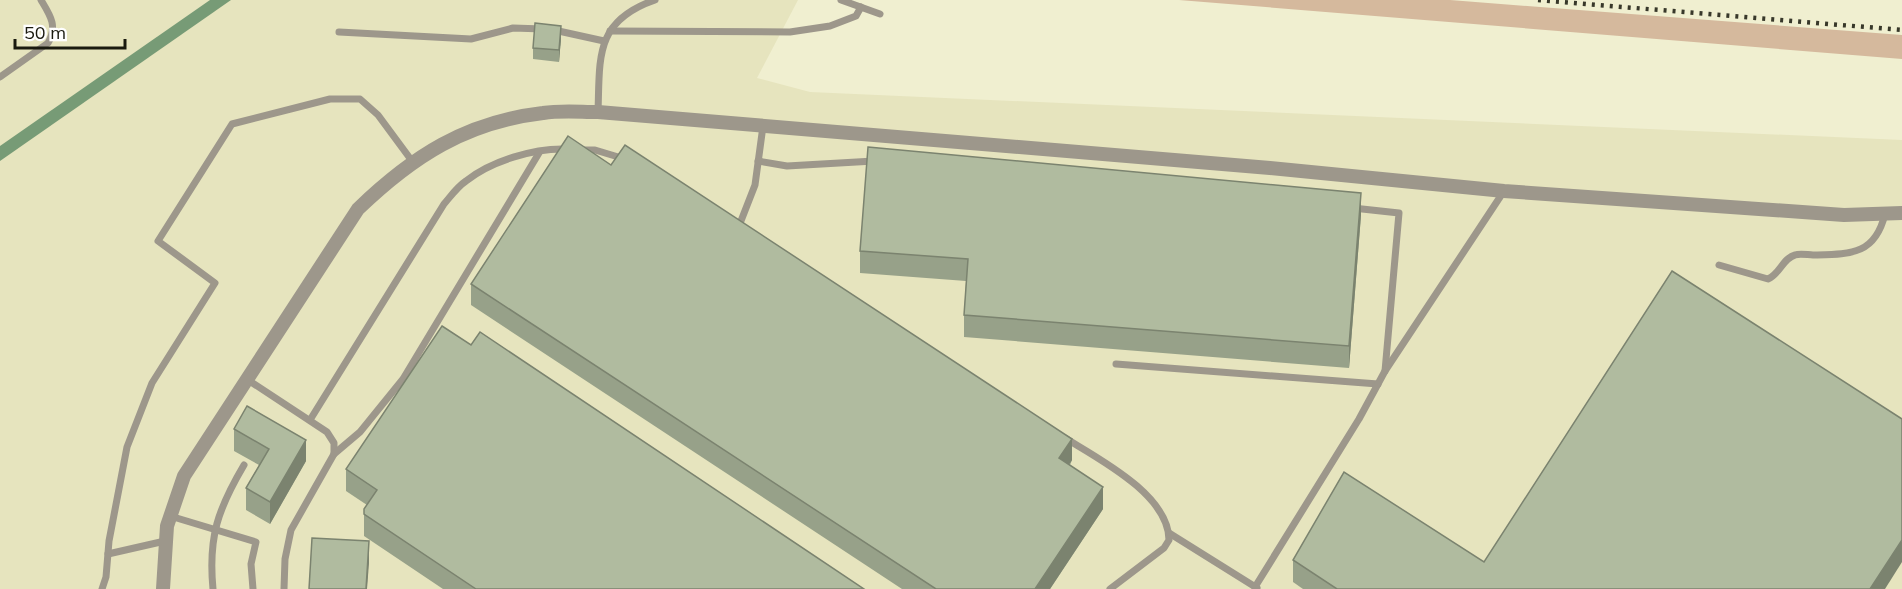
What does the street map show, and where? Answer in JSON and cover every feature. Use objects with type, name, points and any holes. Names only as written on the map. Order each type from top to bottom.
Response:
[{"type":"street","points":[[163,589],[165,541],[170,516],[183,476],[245,378],[358,209],[412,161],[450,139],[492,124],[543,112],[598,112],[763,126],[877,139],[1504,191],[1844,215],[1902,213]]},
{"type":"lane","points":[[0,77],[48,43],[53,35],[53,20],[41,0]]},
{"type":"lane","points":[[598,112],[601,53],[604,42],[610,31],[633,9],[655,0]]},
{"type":"lane","points":[[841,0],[880,14]]},
{"type":"lane","points":[[610,31],[649,33],[810,31],[856,16],[861,7]]},
{"type":"lane","points":[[339,32],[471,39],[513,28],[579,34],[604,42]]},
{"type":"lane","points":[[102,589],[106,577],[127,447],[152,383],[215,284],[158,241],[232,124],[330,99],[360,99],[378,115],[412,161]]},
{"type":"lane","points":[[739,226],[755,185],[763,126]]},
{"type":"lane","points":[[310,420],[444,204],[463,183],[487,167],[557,149],[595,150],[632,162]]},
{"type":"lane","points":[[866,160],[870,152]]},
{"type":"lane","points":[[284,589],[285,560],[291,530],[334,454],[360,432],[403,379],[539,153]]},
{"type":"lane","points":[[758,161],[787,166],[878,161]]},
{"type":"lane","points":[[1168,533],[1257,588],[1385,371],[1504,191]]},
{"type":"lane","points":[[1340,207],[1399,213],[1385,371]]},
{"type":"lane","points":[[1719,265],[1768,279],[1777,274],[1788,259],[1797,254],[1832,254],[1867,248],[1876,239],[1885,214]]},
{"type":"lane","points":[[729,220],[749,232]]},
{"type":"lane","points":[[1116,364],[1378,384]]},
{"type":"lane","points":[[245,378],[327,432],[334,443],[334,454]]},
{"type":"lane","points":[[1055,432],[1115,469],[1150,499],[1166,522],[1168,540],[1164,548],[1110,589]]},
{"type":"lane","points":[[213,589],[212,557],[215,530],[223,500],[244,465]]},
{"type":"lane","points":[[170,516],[256,542],[251,564],[253,589]]},
{"type":"lane","points":[[108,554],[165,541]]},
{"type":"shaded area","points":[[0,0],[798,0],[757,78],[810,92],[1902,140],[1902,589],[0,589]]},
{"type":"shaded area","points":[[210,0],[231,0],[0,161],[0,146]]},
{"type":"shaded area","points":[[1179,0],[1450,0],[1902,35],[1902,59]]},
{"type":"building","points":[[535,23],[561,26],[559,50],[533,48]]},
{"type":"building","points":[[568,136],[611,165],[625,145],[1072,439],[1059,458],[1103,487],[1035,589],[936,589],[471,284]]},
{"type":"building","points":[[868,147],[1361,193],[1349,346],[964,315],[968,259],[860,251]]},
{"type":"building","points":[[1672,271],[1902,419],[1902,540],[1870,589],[1337,589],[1293,560],[1344,472],[1484,562]]},
{"type":"building","points":[[442,326],[471,345],[480,332],[864,589],[476,589],[364,514],[364,509],[377,490],[346,469]]},
{"type":"building","points":[[247,406],[306,440],[270,502],[246,488],[269,449],[234,429]]},
{"type":"building","points":[[312,538],[369,541],[366,589],[309,589]]},
{"type":"railway","points":[[1538,0],[1902,30]]}]
